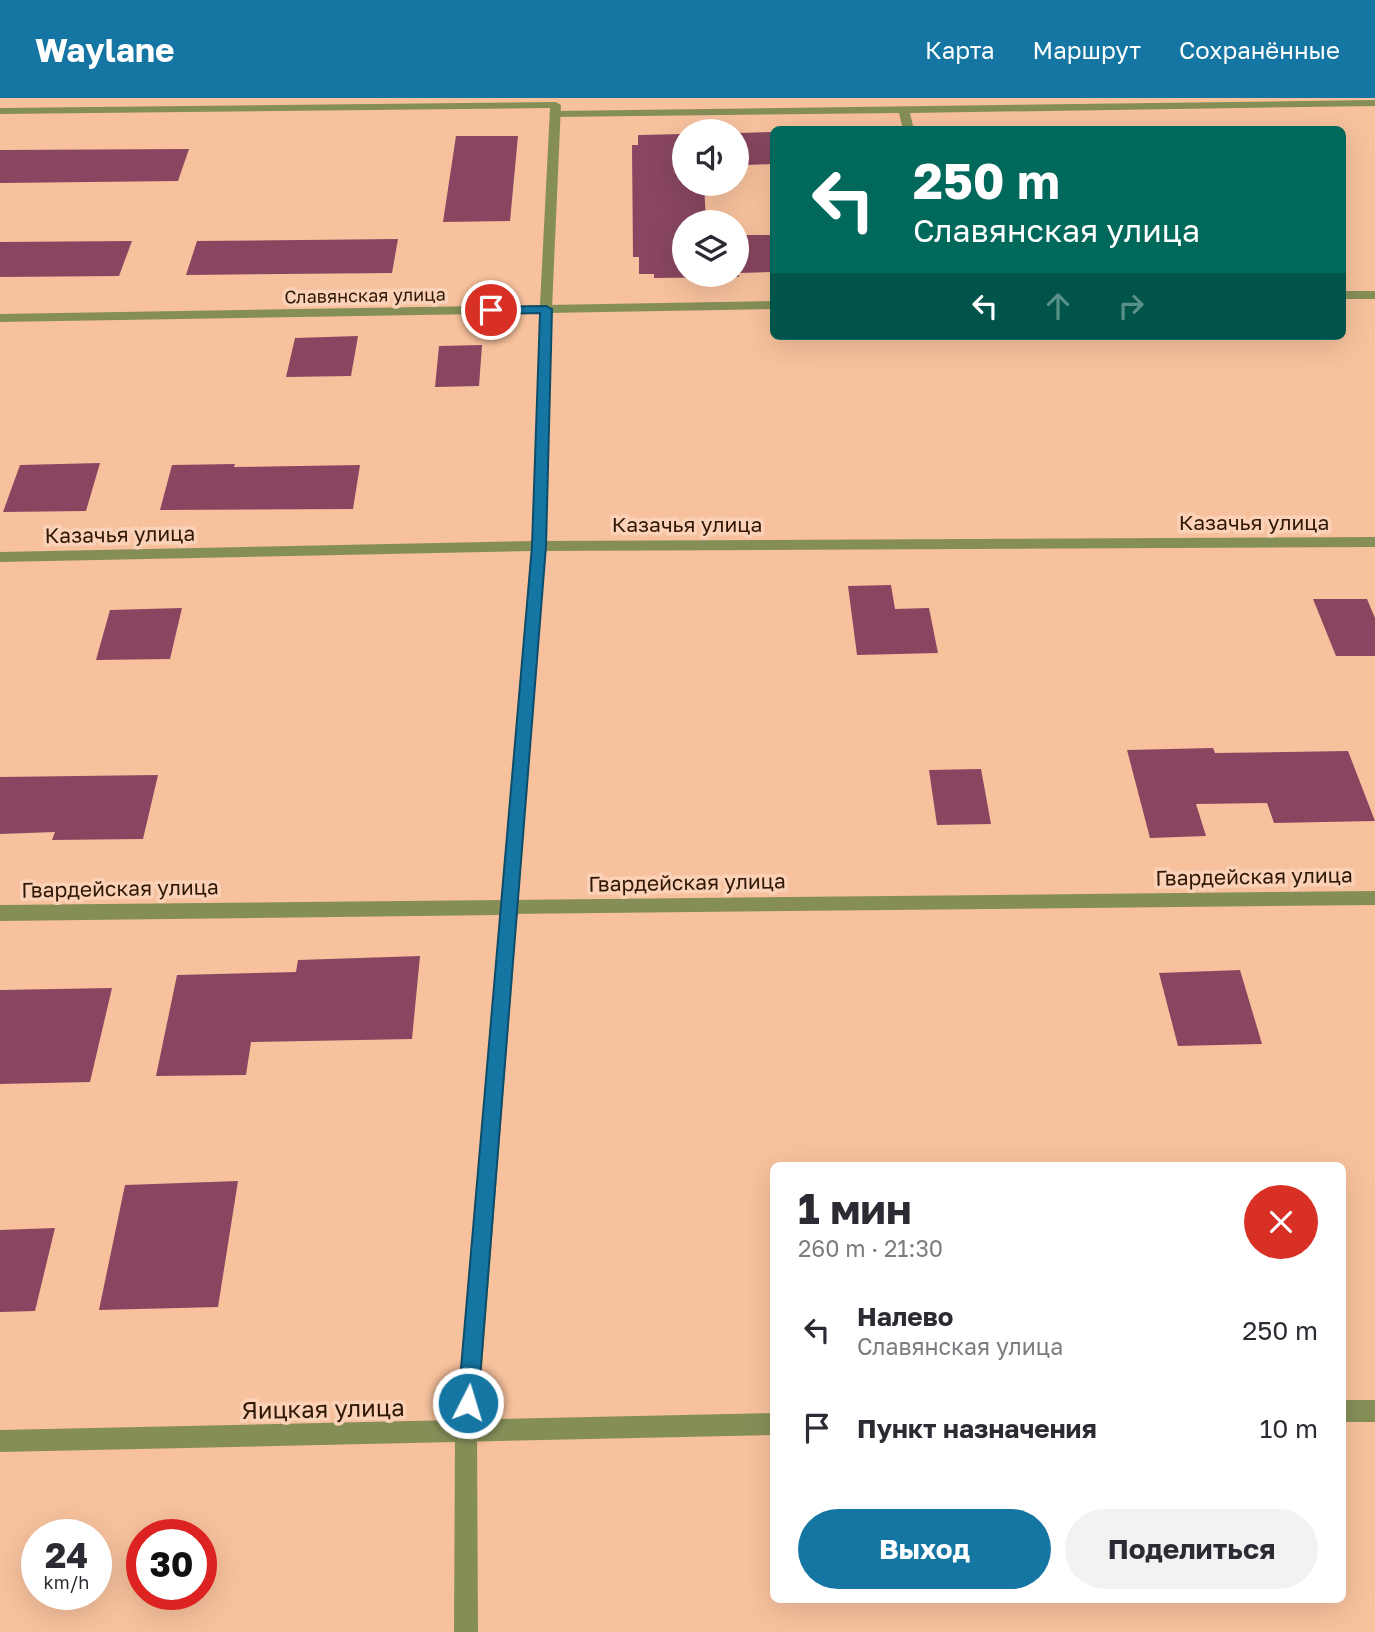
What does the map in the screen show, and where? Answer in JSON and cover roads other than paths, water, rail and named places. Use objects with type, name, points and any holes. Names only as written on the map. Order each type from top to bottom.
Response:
[{"type":"street","points":[[0,111],[904,109],[1375,103]]},
{"type":"street","points":[[466,1632],[466,1431],[539,546],[546,309],[556,109]]},
{"type":"street","points":[[904,109],[908,126]]},
{"type":"street","points":[[1346,295],[1375,295]]},
{"type":"street","name":"Славянская улица","points":[[0,318],[770,305]]},
{"type":"street","name":"Казачья улица","points":[[0,557],[539,546],[1375,542]]},
{"type":"street","name":"Гвардейская улица","points":[[0,912],[1375,898]]},
{"type":"street","points":[[1346,1411],[1375,1411]]},
{"type":"street","name":"Яицкая улица","points":[[0,1441],[770,1424]]}]
